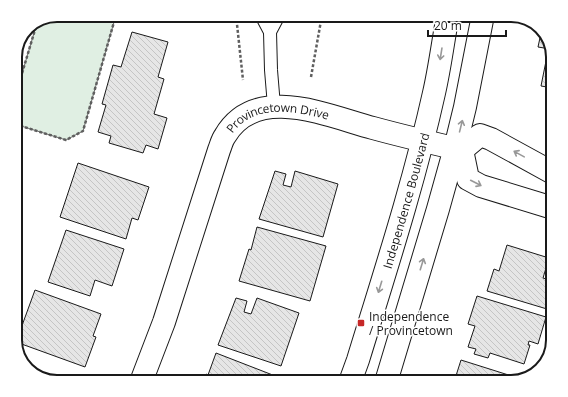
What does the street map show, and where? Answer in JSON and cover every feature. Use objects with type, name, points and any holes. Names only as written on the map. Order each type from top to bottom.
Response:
[{"type":"street","name":"Independence Boulevard","points":[[352,375],[412,182],[423,141],[438,74],[447,22]]},
{"type":"street","points":[[388,375],[436,216],[458,149],[482,22]]},
{"type":"street","name":"Provincetown Drive","points":[[144,375],[164,322],[219,150],[225,136],[237,121],[261,108],[274,106],[297,107],[458,149]]},
{"type":"street","points":[[458,149],[480,135],[491,139],[546,169]]},
{"type":"street","points":[[458,149],[468,179],[481,186],[546,206]]},
{"type":"lane","points":[[265,22],[270,32],[274,106]]},
{"type":"lane","points":[[270,32],[275,22]]},
{"type":"path","points":[[22,126],[66,140],[83,131],[114,22]]},
{"type":"path","points":[[237,22],[243,80]]},
{"type":"path","points":[[312,77],[321,22]]},
{"type":"path","points":[[22,73],[35,30]]},
{"type":"green space","points":[[53,22],[114,22],[83,131],[66,140],[22,126],[22,73],[35,30],[40,27]]},
{"type":"building","points":[[132,32],[168,42],[158,77],[164,79],[154,114],[167,118],[158,149],[146,145],[143,153],[109,143],[111,136],[98,132],[106,105],[102,104],[113,65],[121,67]]},
{"type":"building","points":[[540,38],[545,48],[538,47]]},
{"type":"building","points":[[546,61],[546,87],[541,86]]},
{"type":"building","points":[[78,163],[149,187],[138,220],[132,218],[126,239],[60,217]]},
{"type":"building","points":[[275,171],[286,174],[283,185],[291,187],[295,171],[338,184],[323,237],[259,219]]},
{"type":"building","points":[[257,227],[326,246],[310,301],[239,281],[249,249],[251,250]]},
{"type":"building","points":[[66,230],[124,249],[112,286],[95,280],[90,296],[48,282]]},
{"type":"building","points":[[507,245],[546,257],[546,268],[543,278],[546,279],[546,309],[487,291],[494,269],[499,271]]},
{"type":"building","points":[[35,290],[101,314],[93,336],[96,337],[85,367],[22,344],[22,326]]},
{"type":"building","points":[[477,296],[546,317],[538,344],[529,341],[528,345],[530,345],[524,364],[490,353],[488,358],[474,354],[476,349],[468,347],[475,326],[468,324]]},
{"type":"building","points":[[236,298],[247,301],[244,312],[251,314],[257,298],[299,313],[281,366],[218,345]]},
{"type":"building","points":[[216,353],[273,375],[208,375]]},
{"type":"building","points":[[461,360],[508,375],[456,375]]},
{"type":"place","name":"Independence / Provincetown","points":[[361,323]]}]
